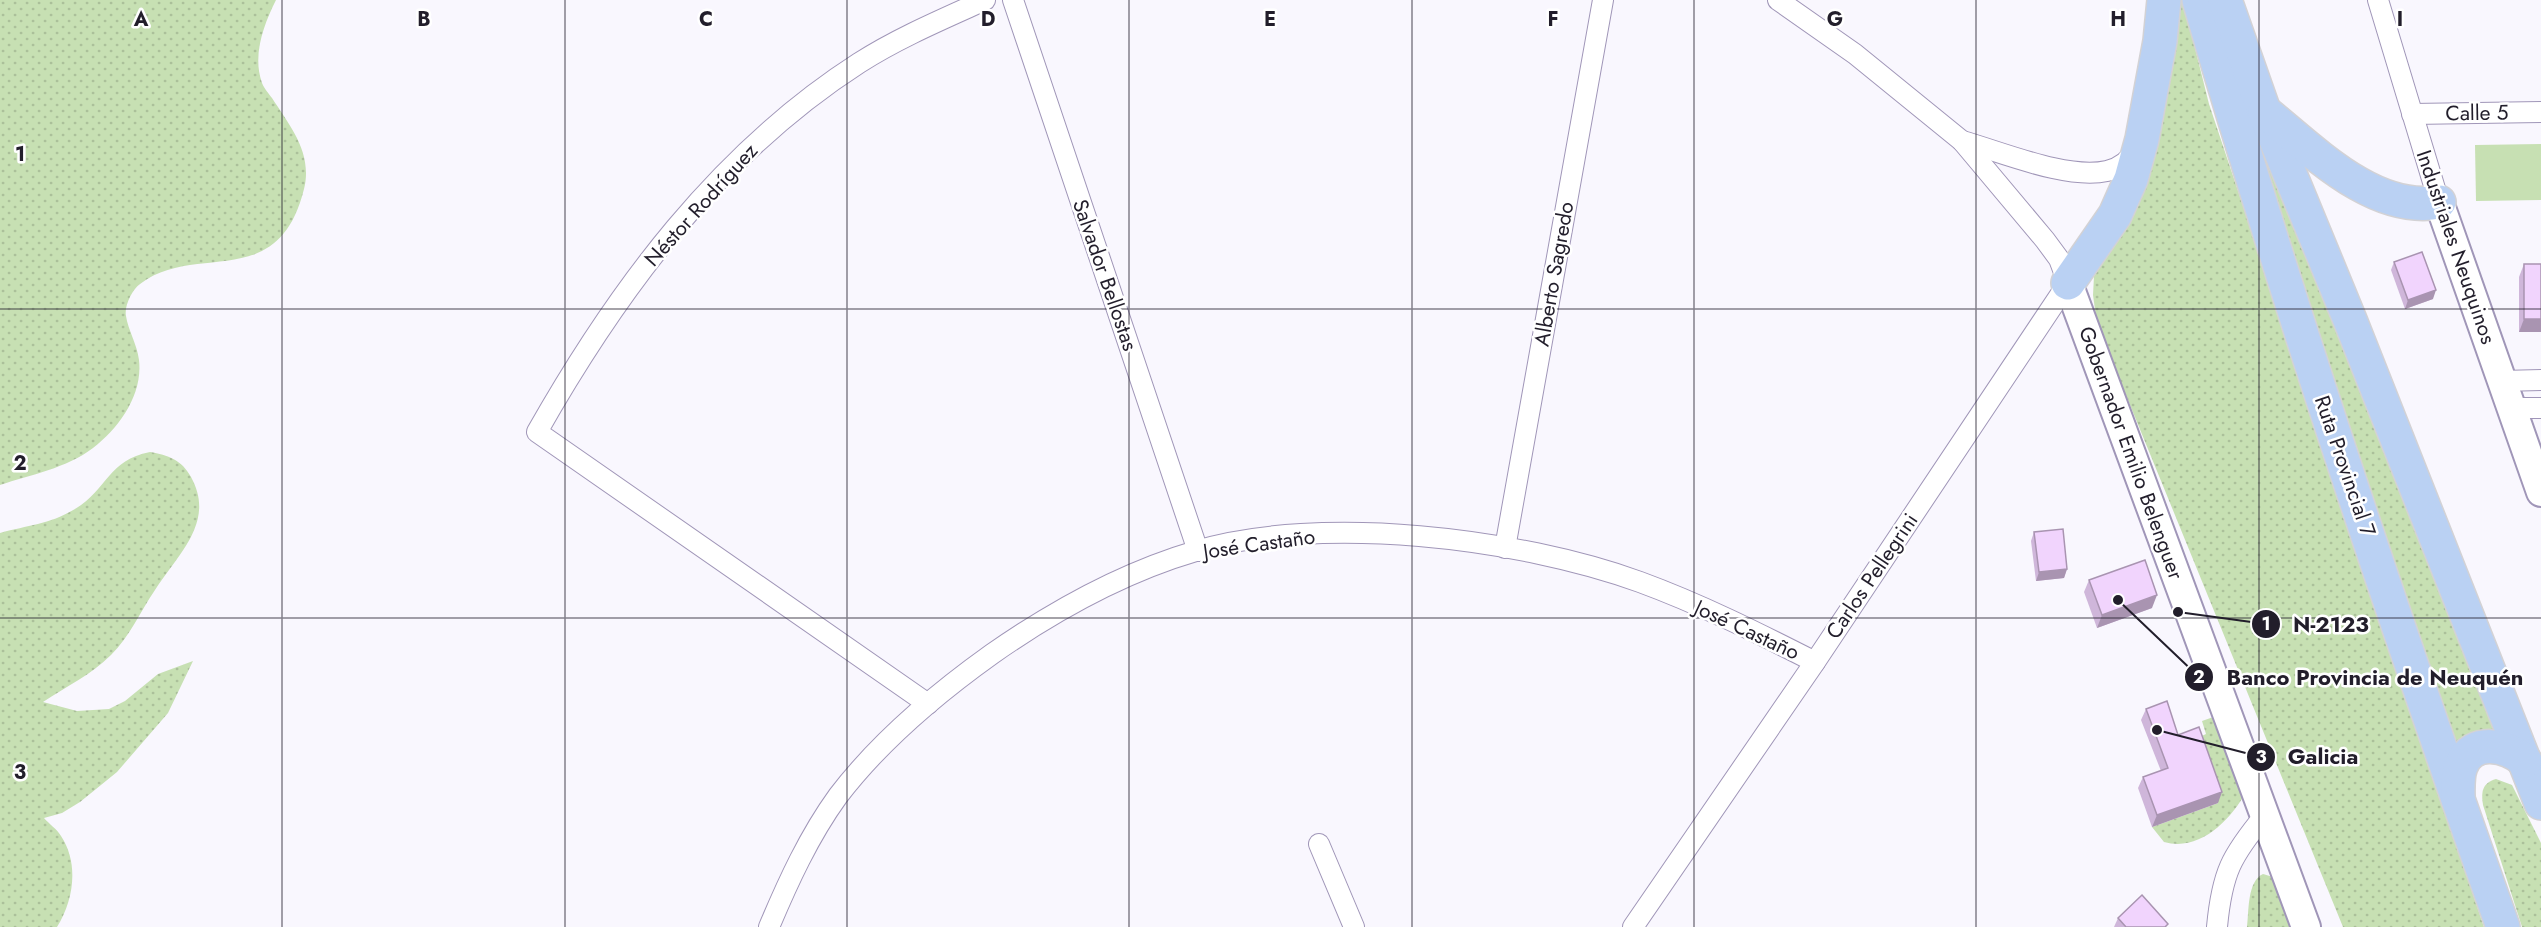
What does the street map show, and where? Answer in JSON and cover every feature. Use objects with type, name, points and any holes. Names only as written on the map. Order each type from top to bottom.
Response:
[{"type":"highway","points":[[2068,283],[2115,215],[2131,179],[2142,139],[2160,42],[2164,0]]},
{"type":"highway","name":"Ruta Provincial 7","points":[[2199,0],[2257,199],[2313,371],[2501,923]]},
{"type":"highway","points":[[2225,0],[2264,111],[2350,320],[2541,803]]},
{"type":"highway","points":[[2264,111],[2360,185],[2391,199],[2419,204],[2439,202]]},
{"type":"highway","points":[[2458,799],[2461,765],[2470,754],[2487,746],[2497,746],[2508,749],[2525,761]]},
{"type":"street","name":"Néstor Rodríguez","points":[[928,705],[537,432],[578,361],[629,286],[681,222],[733,164],[791,112],[860,62],[985,0]]},
{"type":"street","name":"Salvador Bellostas","points":[[1013,0],[1198,551]]},
{"type":"street","name":"Alberto Sagredo","points":[[1505,548],[1604,0]]},
{"type":"street","points":[[1778,0],[1855,54],[1962,141],[2045,240],[2059,259],[2068,283]]},
{"type":"street","name":"Industriales Neuquinos","points":[[2378,0],[2439,202],[2541,492]]},
{"type":"street","name":"Calle 5","points":[[2412,114],[2541,112]]},
{"type":"street","points":[[1962,141],[2053,167],[2093,172],[2121,166],[2132,156],[2142,139]]},
{"type":"street","name":"Carlos Pellegrini","points":[[1633,927],[1815,662],[2068,283]]},
{"type":"street","name":"Gobernador Emilio Belenguer","points":[[2068,283],[2306,927]]},
{"type":"street","points":[[2502,381],[2541,380]]},
{"type":"street","points":[[2512,408],[2541,408]]},
{"type":"street","name":"José Castaño","points":[[769,927],[805,848],[838,796],[879,749],[928,705],[975,666],[1028,629],[1091,592],[1198,551],[1245,541],[1367,534],[1438,538],[1505,548],[1574,563],[1639,582],[1753,630],[1815,662]]},
{"type":"street","points":[[2217,927],[2219,901],[2229,863],[2265,815]]},
{"type":"street","points":[[1318,844],[1354,927]]},
{"type":"green space","points":[[0,0],[276,0],[261,40],[259,72],[264,87],[298,140],[303,152],[306,176],[304,189],[292,221],[275,242],[255,254],[233,260],[186,266],[162,272],[140,284],[134,290],[126,312],[138,354],[139,373],[133,398],[120,421],[103,440],[72,461],[0,485]]},
{"type":"green space","points":[[2176,0],[2183,0],[2209,104],[2484,927],[2343,927],[2097,324],[2093,295],[2094,276],[2126,228],[2154,155],[2162,123]]},
{"type":"green space","points":[[2216,11],[2495,730],[2485,732],[2457,751],[2296,282]]},
{"type":"green space","points":[[2541,144],[2541,200],[2476,201],[2475,145]]},
{"type":"green space","points":[[150,452],[174,459],[191,477],[198,493],[197,523],[183,550],[118,648],[95,669],[43,702],[77,711],[109,709],[125,701],[158,674],[193,661],[168,713],[117,772],[80,802],[62,813],[44,818],[61,836],[67,847],[72,870],[67,905],[57,927],[0,927],[0,533],[47,522],[75,509],[95,493],[125,461]]},
{"type":"green space","points":[[2219,715],[2246,792],[2231,813],[2212,832],[2189,842],[2177,844],[2164,842],[2152,827],[2218,803],[2195,739],[2206,734],[2202,721]]},
{"type":"green space","points":[[2496,779],[2512,785],[2541,843],[2541,927],[2522,927],[2483,805],[2482,796],[2485,786]]},
{"type":"green space","points":[[2263,874],[2273,877],[2295,927],[2247,927],[2251,890]]},
{"type":"building","points":[[2422,252],[2436,290],[2408,300],[2394,262]]},
{"type":"building","points":[[2524,264],[2541,264],[2541,319],[2524,319]]},
{"type":"building","points":[[2063,529],[2067,569],[2039,572],[2034,532]]},
{"type":"building","points":[[2145,560],[2157,595],[2102,615],[2089,580]]},
{"type":"building","points":[[2167,701],[2178,735],[2199,727],[2222,792],[2157,815],[2143,777],[2168,768],[2146,709]]},
{"type":"building","points":[[2142,895],[2168,924],[2165,927],[2126,927],[2118,918]]},
{"type":"place","name":"Banco Provincia de Neuquén","points":[[2118,600]]},
{"type":"place","name":"N-2123","points":[[2178,612]]},
{"type":"place","name":"Galicia","points":[[2157,730]]}]
